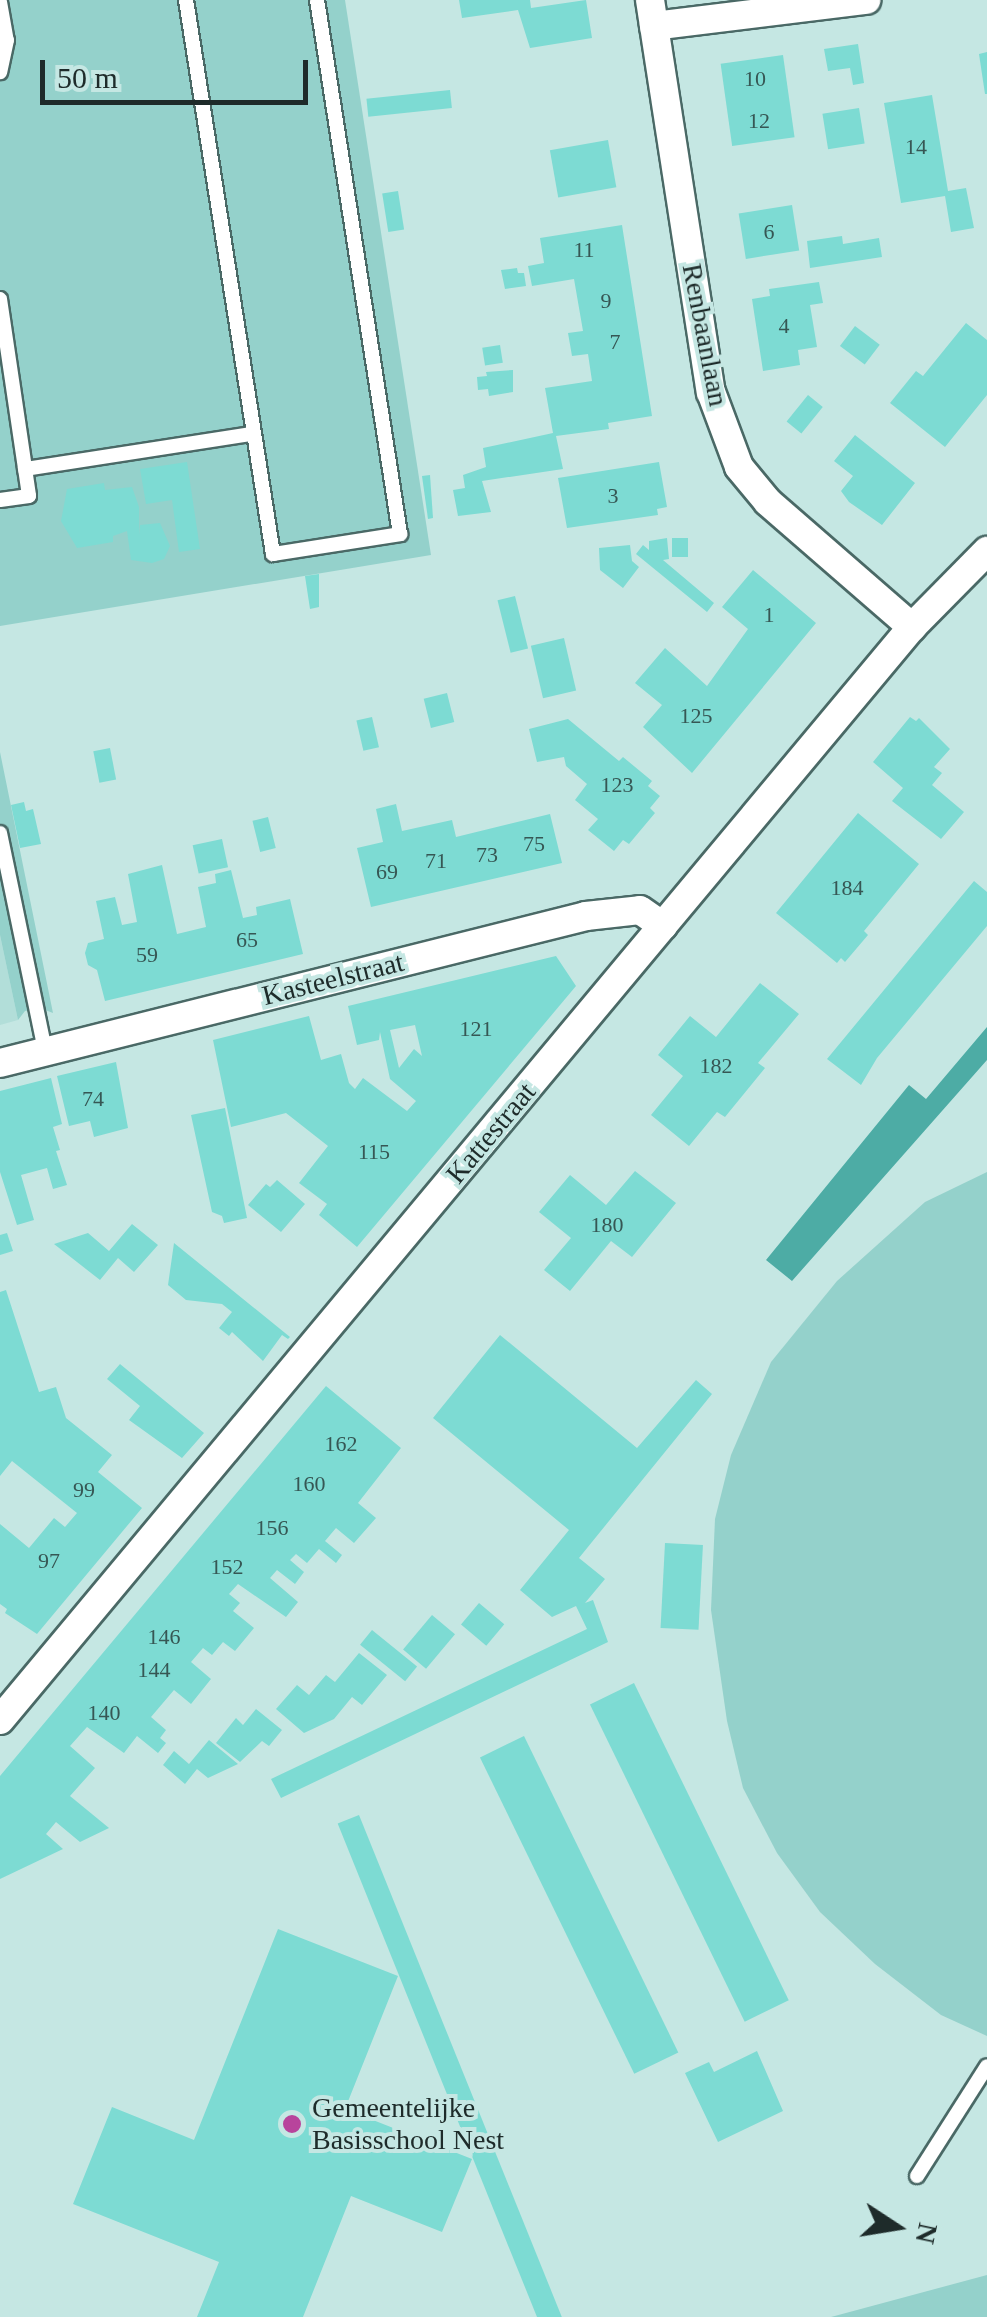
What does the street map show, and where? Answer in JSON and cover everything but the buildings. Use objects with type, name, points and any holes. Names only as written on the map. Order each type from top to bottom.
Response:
[{"type":"street","name":"Renbaanlaan","points":[[866,0],[652,13],[710,392],[739,467],[768,502],[912,627]]},
{"type":"street","name":"Kattestraat","points":[[0,1720],[912,627],[987,551]]},
{"type":"street","name":"Kasteelstraat","points":[[0,1063],[586,916],[640,910],[663,926]]},
{"type":"lane","points":[[186,0],[251,434],[273,554],[400,534],[317,0]]},
{"type":"lane","points":[[0,2],[7,40],[0,72]]},
{"type":"lane","points":[[0,299],[29,496],[0,500]]},
{"type":"lane","points":[[25,469],[251,434]]},
{"type":"lane","points":[[0,833],[46,1051]]},
{"type":"lane","points":[[917,2176],[987,2066]]},
{"type":"shaded area","points":[[0,0],[345,0],[431,555],[0,626]]},
{"type":"shaded area","points":[[0,752],[53,1013],[40,1008],[25,1011],[18,1020],[0,935]]},
{"type":"shaded area","points":[[0,935],[18,1020],[0,1025]]},
{"type":"shaded area","points":[[987,1027],[987,1060],[792,1281],[766,1260],[909,1085],[926,1099]]},
{"type":"shaded area","points":[[987,1172],[987,2036],[941,2015],[875,1964],[820,1912],[777,1853],[743,1788],[727,1721],[711,1610],[715,1519],[731,1455],[771,1362],[837,1281],[925,1202]]},
{"type":"shaded area","points":[[987,2275],[987,2317],[831,2317]]},
{"type":"place","name":"Gemeentelijke Basisschool Nest","points":[[292,2124]]}]
